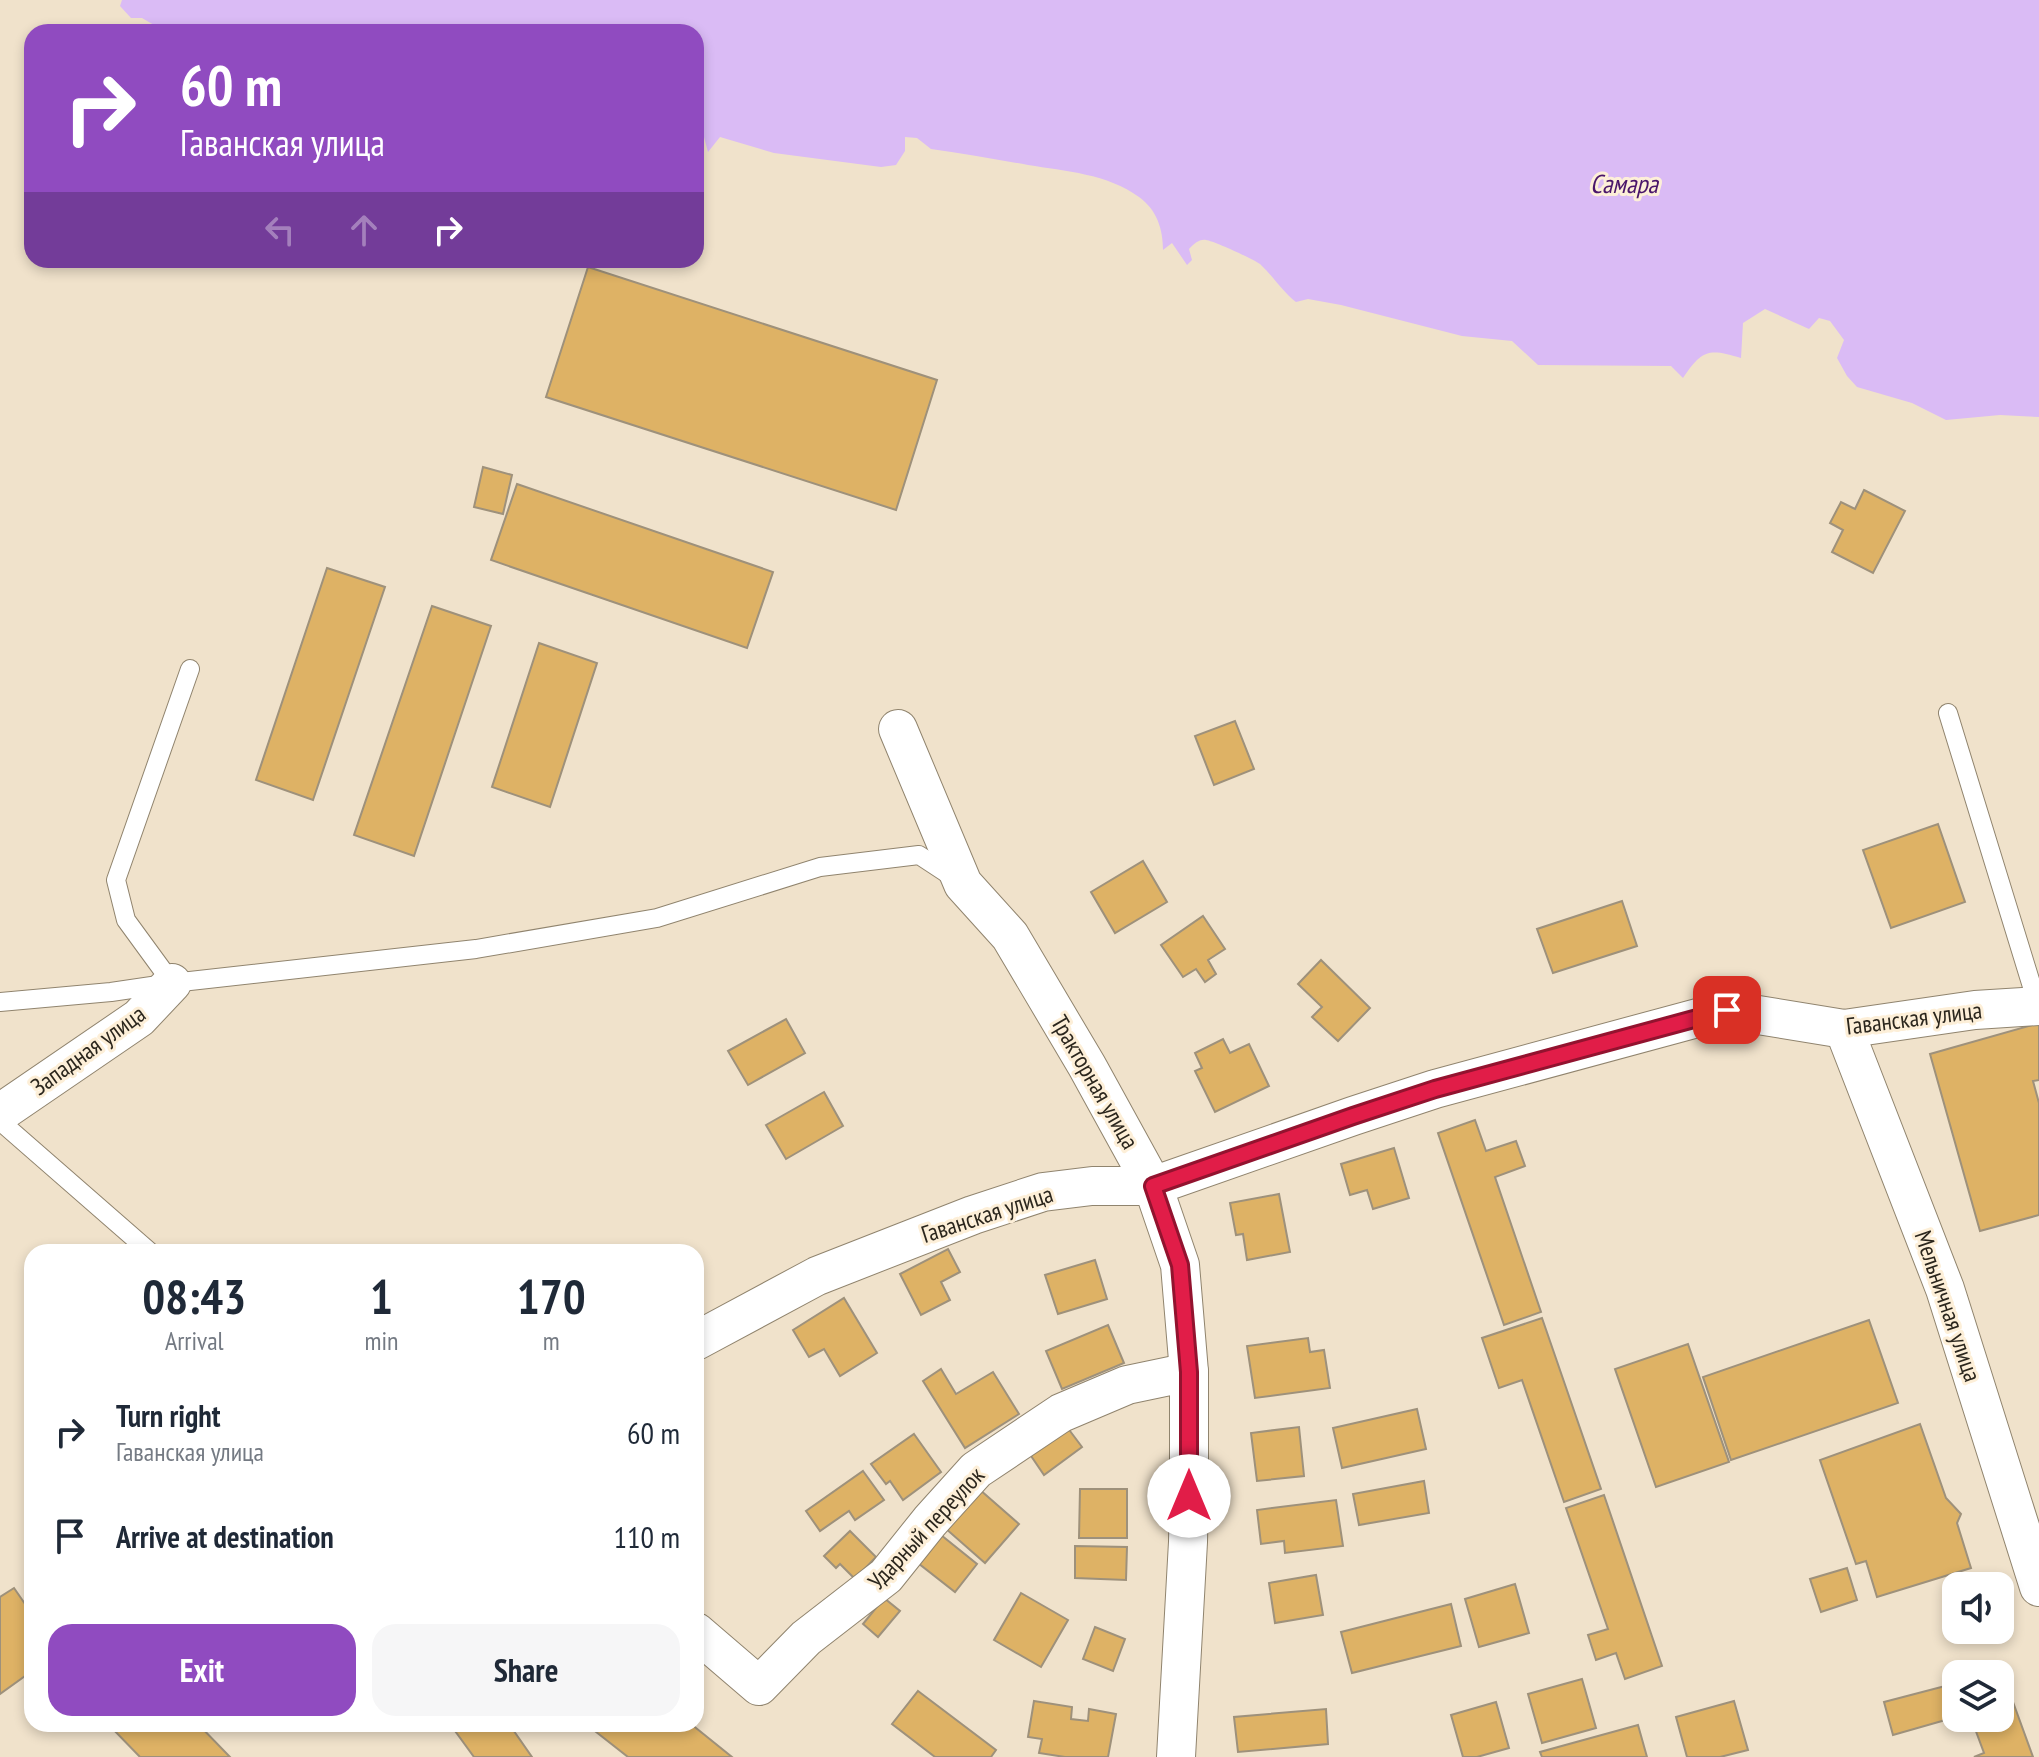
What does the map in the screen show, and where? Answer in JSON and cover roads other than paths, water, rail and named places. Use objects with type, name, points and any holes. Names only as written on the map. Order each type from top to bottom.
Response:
[{"type":"street","name":"Тракторная улица","points":[[898,729],[963,884],[1010,936],[1087,1066],[1153,1186],[1180,1265],[1189,1372],[1188,1542],[1176,1757]]},
{"type":"street","name":"Западная улица","points":[[0,1113],[139,1018],[172,983]]},
{"type":"street","name":"Гаванская улица","points":[[704,1337],[817,1276],[1043,1192],[1092,1186],[1153,1186],[1435,1089],[1727,1010],[1844,1029],[1975,1010],[2039,1006]]},
{"type":"street","name":"Мельничная улица","points":[[1844,1029],[1945,1289],[2039,1587]]},
{"type":"street","name":"Ударный переулок","points":[[704,1639],[759,1686],[806,1638],[886,1576],[976,1470],[1061,1413],[1127,1385],[1189,1372]]},
{"type":"lane","points":[[172,983],[126,920],[116,880],[190,669]]},
{"type":"lane","points":[[1948,713],[2039,1006]]},
{"type":"lane","points":[[0,1002],[476,949],[657,918],[820,867],[919,855],[963,884]]},
{"type":"lane","points":[[0,1121],[141,1244]]},
{"type":"water","name":"Самара","points":[[122,0],[2039,0],[2039,417],[2000,415],[1946,420],[1912,403],[1857,387],[1837,358],[1844,340],[1830,321],[1819,318],[1809,329],[1765,309],[1743,323],[1741,358],[1721,353],[1707,354],[1695,362],[1683,378],[1671,366],[1538,365],[1512,341],[1462,336],[1308,299],[1296,302],[1260,264],[1210,241],[1199,241],[1189,249],[1192,260],[1187,265],[1172,243],[1163,250],[1155,214],[1127,189],[1086,175],[931,149],[917,138],[905,137],[905,151],[896,165],[881,167],[774,153],[720,137],[708,152],[704,137],[704,24],[152,24],[142,18],[131,18],[120,6]]}]
